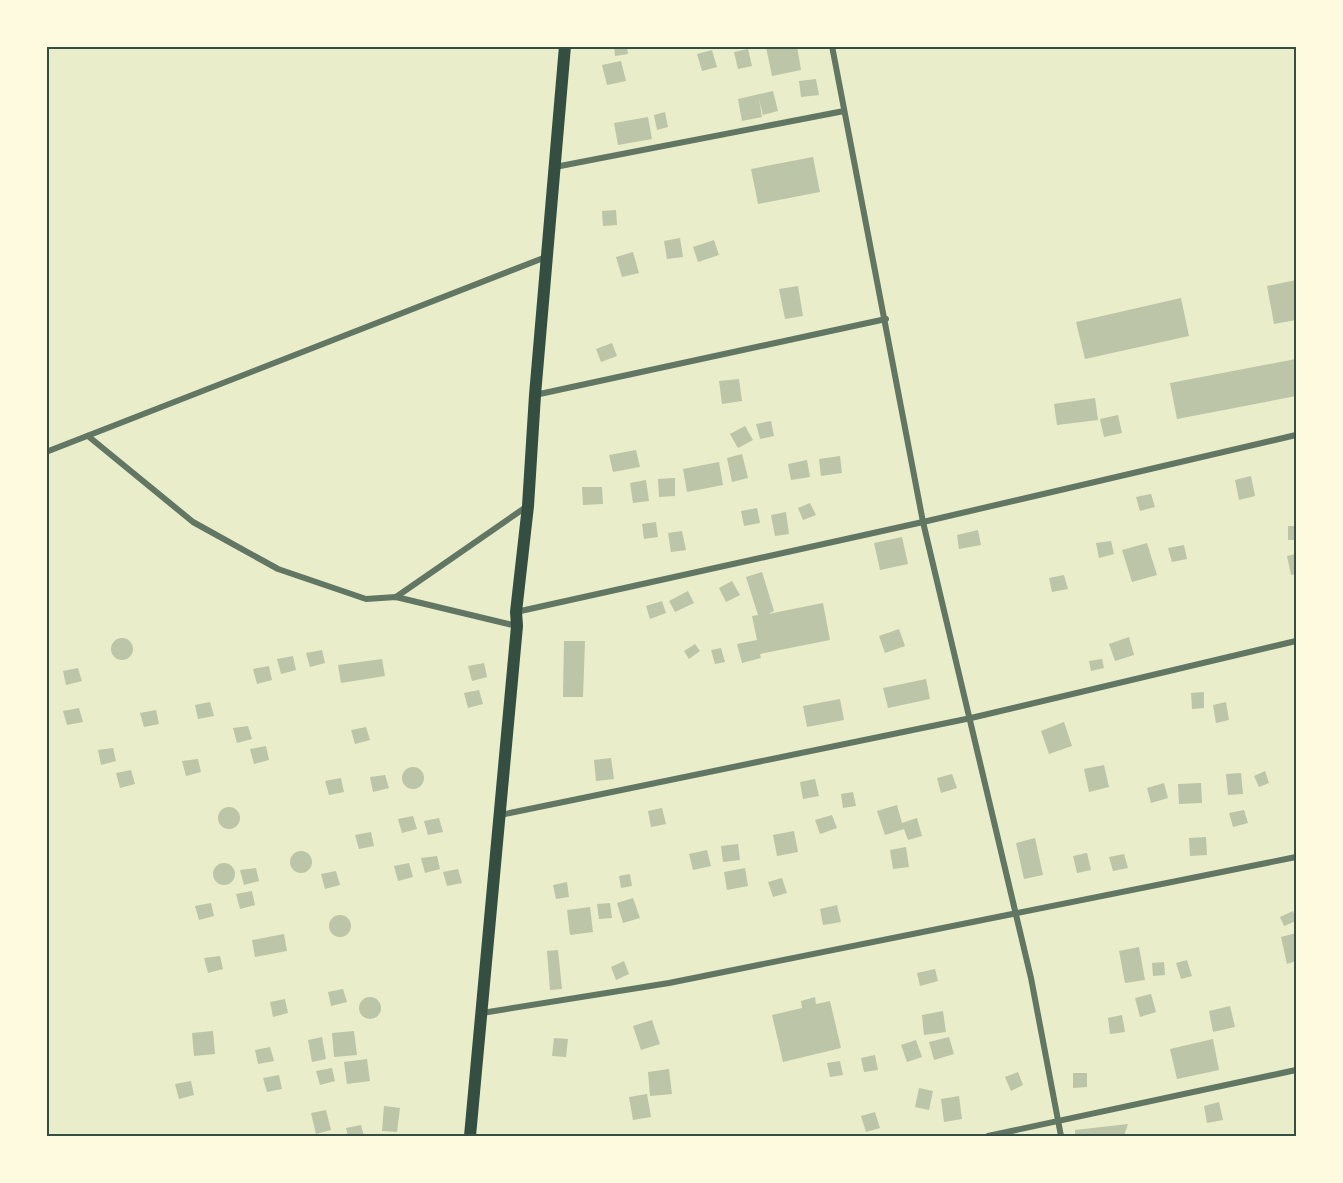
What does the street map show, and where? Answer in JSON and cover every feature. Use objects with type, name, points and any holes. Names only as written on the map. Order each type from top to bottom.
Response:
[{"type":"main road","points":[[470,1137],[517,626],[516,612],[528,506],[535,394],[565,46]]},
{"type":"street","points":[[832,46],[924,522],[1017,915],[1061,1137]]},
{"type":"street","points":[[555,167],[844,111]]},
{"type":"street","points":[[46,452],[547,257]]},
{"type":"street","points":[[535,394],[886,320]]},
{"type":"street","points":[[516,612],[924,522],[1296,435]]},
{"type":"street","points":[[88,436],[193,522],[278,569],[366,599],[396,597],[517,626]]},
{"type":"street","points":[[396,597],[528,506]]},
{"type":"street","points":[[498,815],[971,718],[1296,641]]},
{"type":"street","points":[[481,1013],[669,983],[1296,858]]},
{"type":"street","points":[[988,1137],[1296,1070]]},
{"type":"building","points":[[614,46],[627,46],[628,54],[615,56]]},
{"type":"building","points":[[797,46],[801,70],[772,76],[766,47]]},
{"type":"building","points":[[748,49],[752,66],[738,69],[734,52]]},
{"type":"building","points":[[712,50],[717,67],[702,71],[697,54]]},
{"type":"building","points":[[621,61],[626,81],[607,85],[602,65]]},
{"type":"building","points":[[816,79],[819,95],[801,97],[799,81]]},
{"type":"building","points":[[773,91],[778,111],[763,115],[759,99],[762,117],[742,121],[738,99]]},
{"type":"building","points":[[665,112],[668,127],[657,130],[654,115]]},
{"type":"building","points":[[648,117],[652,139],[618,145],[614,123]]},
{"type":"building","points":[[813,157],[820,192],[758,204],[751,169]]},
{"type":"building","points":[[616,210],[617,225],[603,226],[602,211]]},
{"type":"building","points":[[680,238],[683,257],[667,259],[664,241]]},
{"type":"building","points":[[714,240],[719,255],[698,262],[693,247]]},
{"type":"building","points":[[633,252],[639,273],[622,277],[616,257]]},
{"type":"building","points":[[1296,280],[1296,320],[1274,324],[1267,286]]},
{"type":"building","points":[[798,286],[803,316],[785,319],[779,289]]},
{"type":"building","points":[[1181,298],[1189,336],[1085,359],[1076,322]]},
{"type":"building","points":[[612,343],[617,356],[601,362],[596,349]]},
{"type":"building","points":[[1296,359],[1296,396],[1177,419],[1170,383]]},
{"type":"building","points":[[739,379],[742,401],[722,404],[719,381]]},
{"type":"building","points":[[1095,398],[1098,420],[1057,425],[1054,404]]},
{"type":"building","points":[[1118,415],[1122,433],[1104,437],[1100,419]]},
{"type":"building","points":[[771,421],[774,436],[760,439],[756,424]]},
{"type":"building","points":[[745,426],[753,440],[738,448],[730,434]]},
{"type":"building","points":[[636,450],[640,467],[613,472],[609,455]]},
{"type":"building","points":[[742,454],[748,478],[732,482],[727,458]]},
{"type":"building","points":[[840,456],[842,473],[821,476],[819,459]]},
{"type":"building","points":[[807,460],[810,477],[791,480],[788,464]]},
{"type":"building","points":[[719,462],[723,485],[687,492],[683,469]]},
{"type":"building","points":[[1251,476],[1255,496],[1239,500],[1235,480]]},
{"type":"building","points":[[675,478],[675,496],[659,497],[658,479]]},
{"type":"building","points":[[646,480],[649,501],[633,503],[630,483]]},
{"type":"building","points":[[582,487],[602,487],[603,504],[583,505]]},
{"type":"building","points":[[1151,494],[1155,507],[1140,511],[1136,497]]},
{"type":"building","points":[[810,503],[816,515],[803,520],[798,508]]},
{"type":"building","points":[[757,508],[760,523],[744,526],[741,511]]},
{"type":"building","points":[[786,512],[789,534],[775,536],[771,515]]},
{"type":"building","points":[[656,522],[658,537],[644,539],[642,524]]},
{"type":"building","points":[[1288,526],[1296,526],[1296,540],[1288,540]]},
{"type":"building","points":[[978,530],[981,545],[959,549],[957,535]]},
{"type":"building","points":[[682,531],[686,550],[671,552],[668,533]]},
{"type":"building","points":[[902,537],[908,564],[880,570],[874,543]]},
{"type":"building","points":[[1111,541],[1114,554],[1099,558],[1096,543]]},
{"type":"building","points":[[1147,543],[1157,575],[1132,582],[1122,550]]},
{"type":"building","points":[[1184,545],[1187,559],[1172,562],[1168,548]]},
{"type":"building","points":[[1296,554],[1296,574],[1291,575],[1287,556]]},
{"type":"building","points":[[762,572],[774,611],[768,614],[823,603],[830,640],[760,654],[761,658],[742,663],[737,644],[757,640],[752,616],[758,615],[746,577]]},
{"type":"building","points":[[1064,575],[1068,589],[1052,592],[1049,578]]},
{"type":"building","points":[[732,581],[740,595],[726,602],[719,588]]},
{"type":"building","points":[[688,591],[694,603],[675,612],[669,601]]},
{"type":"building","points":[[662,601],[666,613],[650,619],[646,606]]},
{"type":"building","points":[[899,629],[905,646],[885,653],[879,636]]},
{"type":"building","points":[[1129,637],[1134,655],[1115,661],[1109,644]]},
{"type":"building","points":[[122,638],[132,645],[133,649],[126,659],[122,660],[112,653],[111,649],[118,639]]},
{"type":"building","points":[[564,641],[585,641],[583,697],[563,697]]},
{"type":"building","points":[[695,644],[700,651],[689,659],[684,651]]},
{"type":"building","points":[[721,648],[725,662],[715,664],[711,650]]},
{"type":"building","points":[[322,650],[325,663],[310,667],[306,653]]},
{"type":"building","points":[[293,656],[296,670],[281,674],[277,659]]},
{"type":"building","points":[[382,659],[385,676],[341,683],[338,665]]},
{"type":"building","points":[[1102,659],[1104,668],[1091,671],[1089,661]]},
{"type":"building","points":[[484,663],[487,677],[472,681],[468,666]]},
{"type":"building","points":[[269,666],[272,680],[257,684],[253,669]]},
{"type":"building","points":[[78,668],[82,681],[66,685],[63,671]]},
{"type":"building","points":[[926,679],[930,699],[888,708],[883,688]]},
{"type":"building","points":[[479,690],[483,704],[468,708],[464,693]]},
{"type":"building","points":[[1204,692],[1204,708],[1192,709],[1191,693]]},
{"type":"building","points":[[840,699],[844,720],[807,727],[803,706]]},
{"type":"building","points":[[210,702],[214,716],[198,719],[195,705]]},
{"type":"building","points":[[1226,702],[1229,720],[1216,723],[1213,705]]},
{"type":"building","points":[[79,708],[83,722],[67,725],[63,711]]},
{"type":"building","points":[[156,710],[159,724],[144,727],[140,713]]},
{"type":"building","points":[[1064,722],[1072,746],[1049,754],[1041,731]]},
{"type":"building","points":[[248,726],[252,739],[237,743],[233,728]]},
{"type":"building","points":[[366,727],[370,740],[355,744],[351,730]]},
{"type":"building","points":[[266,746],[269,760],[254,764],[250,749]]},
{"type":"building","points":[[113,748],[116,761],[101,765],[98,750]]},
{"type":"building","points":[[611,758],[614,779],[596,781],[594,760]]},
{"type":"building","points":[[198,759],[201,772],[186,776],[182,761]]},
{"type":"building","points":[[1104,765],[1109,787],[1089,792],[1084,769]]},
{"type":"building","points":[[413,767],[421,770],[424,778],[421,786],[413,789],[405,786],[402,778],[405,770]]},
{"type":"building","points":[[131,770],[135,784],[120,788],[116,773]]},
{"type":"building","points":[[1265,771],[1269,783],[1259,787],[1254,776]]},
{"type":"building","points":[[1241,773],[1243,794],[1228,795],[1226,774]]},
{"type":"building","points":[[952,774],[957,788],[941,793],[937,778]]},
{"type":"building","points":[[385,775],[389,788],[373,792],[370,777]]},
{"type":"building","points":[[341,778],[344,792],[329,795],[325,781]]},
{"type":"building","points":[[815,779],[819,796],[803,799],[800,782]]},
{"type":"building","points":[[1164,783],[1168,798],[1151,803],[1147,788]]},
{"type":"building","points":[[1201,783],[1202,803],[1179,804],[1178,784]]},
{"type":"building","points":[[853,792],[856,806],[843,808],[841,794]]},
{"type":"building","points":[[897,805],[902,823],[917,818],[922,836],[908,840],[904,829],[885,835],[877,811]]},
{"type":"building","points":[[229,807],[237,810],[240,818],[237,826],[229,829],[221,826],[218,818],[221,810]]},
{"type":"building","points":[[662,808],[666,824],[651,827],[648,811]]},
{"type":"building","points":[[1244,810],[1248,823],[1233,827],[1229,813]]},
{"type":"building","points":[[832,815],[837,828],[820,834],[815,820]]},
{"type":"building","points":[[413,816],[417,829],[402,833],[398,819]]},
{"type":"building","points":[[439,818],[443,832],[428,835],[424,821]]},
{"type":"building","points":[[794,831],[798,852],[777,856],[773,835]]},
{"type":"building","points":[[371,832],[374,846],[359,849],[355,835]]},
{"type":"building","points":[[1206,837],[1207,855],[1190,856],[1189,838]]},
{"type":"building","points":[[1035,838],[1043,875],[1024,879],[1016,843]]},
{"type":"building","points":[[738,844],[740,860],[723,862],[721,846]]},
{"type":"building","points":[[906,847],[909,867],[893,869],[890,850]]},
{"type":"building","points":[[707,850],[711,866],[693,870],[689,854]]},
{"type":"building","points":[[301,851],[311,858],[312,862],[305,872],[301,873],[291,866],[290,862],[297,852]]},
{"type":"building","points":[[1087,853],[1091,870],[1077,873],[1073,856]]},
{"type":"building","points":[[1124,854],[1128,868],[1113,871],[1109,857]]},
{"type":"building","points":[[437,856],[440,869],[425,873],[421,858]]},
{"type":"building","points":[[224,863],[234,870],[235,874],[228,884],[224,885],[214,878],[213,874],[220,864]]},
{"type":"building","points":[[409,863],[413,877],[398,881],[394,866]]},
{"type":"building","points":[[256,868],[259,881],[244,885],[240,870]]},
{"type":"building","points":[[745,868],[748,886],[727,890],[724,872]]},
{"type":"building","points":[[458,869],[462,883],[447,886],[443,872]]},
{"type":"building","points":[[336,871],[340,885],[325,889],[321,874]]},
{"type":"building","points":[[630,874],[632,886],[621,888],[619,876]]},
{"type":"building","points":[[782,878],[787,893],[773,897],[768,882]]},
{"type":"building","points":[[567,882],[569,897],[556,899],[553,885]]},
{"type":"building","points":[[252,891],[255,905],[240,909],[236,894]]},
{"type":"building","points":[[633,898],[640,918],[623,923],[617,903]]},
{"type":"building","points":[[211,903],[214,916],[199,920],[195,906]]},
{"type":"building","points":[[610,903],[612,918],[599,919],[597,904]]},
{"type":"building","points":[[837,905],[841,922],[823,925],[820,909]]},
{"type":"building","points":[[590,907],[593,932],[570,935],[567,910]]},
{"type":"building","points":[[1293,911],[1296,921],[1284,926],[1280,917]]},
{"type":"building","points":[[340,915],[350,922],[351,926],[344,936],[340,937],[330,930],[329,926],[336,916]]},
{"type":"building","points":[[1296,933],[1296,961],[1287,964],[1281,937]]},
{"type":"building","points":[[284,934],[287,951],[255,957],[252,940]]},
{"type":"building","points":[[1139,947],[1145,980],[1125,983],[1119,951]]},
{"type":"building","points":[[558,950],[562,989],[550,990],[547,951]]},
{"type":"building","points":[[220,956],[223,969],[208,973],[204,958]]},
{"type":"building","points":[[1187,960],[1192,976],[1181,979],[1176,963]]},
{"type":"building","points":[[624,961],[629,974],[616,980],[611,967]]},
{"type":"building","points":[[1164,962],[1165,975],[1153,976],[1152,963]]},
{"type":"building","points":[[935,969],[938,981],[920,986],[917,973]]},
{"type":"building","points":[[343,989],[347,1002],[331,1006],[328,992]]},
{"type":"building","points":[[1151,994],[1156,1012],[1140,1017],[1135,998]]},
{"type":"building","points":[[370,997],[380,1004],[381,1008],[374,1018],[370,1019],[360,1012],[359,1008],[366,998]]},
{"type":"building","points":[[815,997],[816,1004],[830,1001],[841,1048],[783,1062],[772,1015],[802,1008],[801,1001]]},
{"type":"building","points":[[285,999],[288,1013],[273,1017],[270,1002]]},
{"type":"building","points":[[1230,1006],[1235,1027],[1213,1032],[1209,1011]]},
{"type":"building","points":[[943,1011],[946,1032],[924,1035],[922,1015]]},
{"type":"building","points":[[1122,1015],[1125,1032],[1110,1034],[1108,1018]]},
{"type":"building","points":[[652,1020],[660,1044],[641,1050],[633,1026]]},
{"type":"building","points":[[213,1031],[215,1054],[194,1056],[192,1033]]},
{"type":"building","points":[[354,1031],[357,1055],[334,1057],[332,1033]]},
{"type":"building","points":[[322,1037],[326,1059],[312,1062],[308,1040]]},
{"type":"building","points":[[949,1037],[954,1054],[934,1060],[929,1042]]},
{"type":"building","points":[[554,1038],[568,1039],[566,1057],[552,1056]]},
{"type":"building","points":[[1213,1039],[1219,1070],[1177,1079],[1170,1049]]},
{"type":"building","points":[[916,1040],[922,1057],[907,1062],[901,1045]]},
{"type":"building","points":[[270,1047],[274,1061],[258,1064],[255,1050]]},
{"type":"building","points":[[875,1055],[878,1070],[864,1072],[861,1058]]},
{"type":"building","points":[[367,1059],[370,1081],[347,1084],[344,1062]]},
{"type":"building","points":[[840,1061],[843,1075],[830,1077],[827,1063]]},
{"type":"building","points":[[332,1068],[335,1081],[320,1085],[316,1071]]},
{"type":"building","points":[[669,1069],[672,1094],[650,1096],[648,1072]]},
{"type":"building","points":[[1018,1072],[1023,1085],[1011,1091],[1005,1077]]},
{"type":"building","points":[[1073,1073],[1087,1073],[1087,1087],[1073,1088]]},
{"type":"building","points":[[279,1075],[282,1089],[267,1092],[263,1078]]},
{"type":"building","points":[[191,1081],[194,1095],[179,1099],[175,1084]]},
{"type":"building","points":[[919,1088],[933,1091],[929,1110],[915,1107]]},
{"type":"building","points":[[647,1094],[651,1117],[633,1120],[629,1097]]},
{"type":"building","points":[[959,1096],[962,1119],[944,1122],[941,1099]]},
{"type":"building","points":[[1219,1102],[1223,1120],[1207,1123],[1204,1106]]},
{"type":"building","points":[[384,1106],[400,1108],[397,1132],[382,1131]]},
{"type":"building","points":[[326,1110],[331,1130],[316,1134],[311,1113]]},
{"type":"building","points":[[875,1112],[880,1128],[866,1132],[861,1116]]},
{"type":"building","points":[[1128,1124],[1124,1136],[1075,1136],[1075,1130]]},
{"type":"building","points":[[361,1125],[364,1136],[348,1136],[346,1128]]}]
